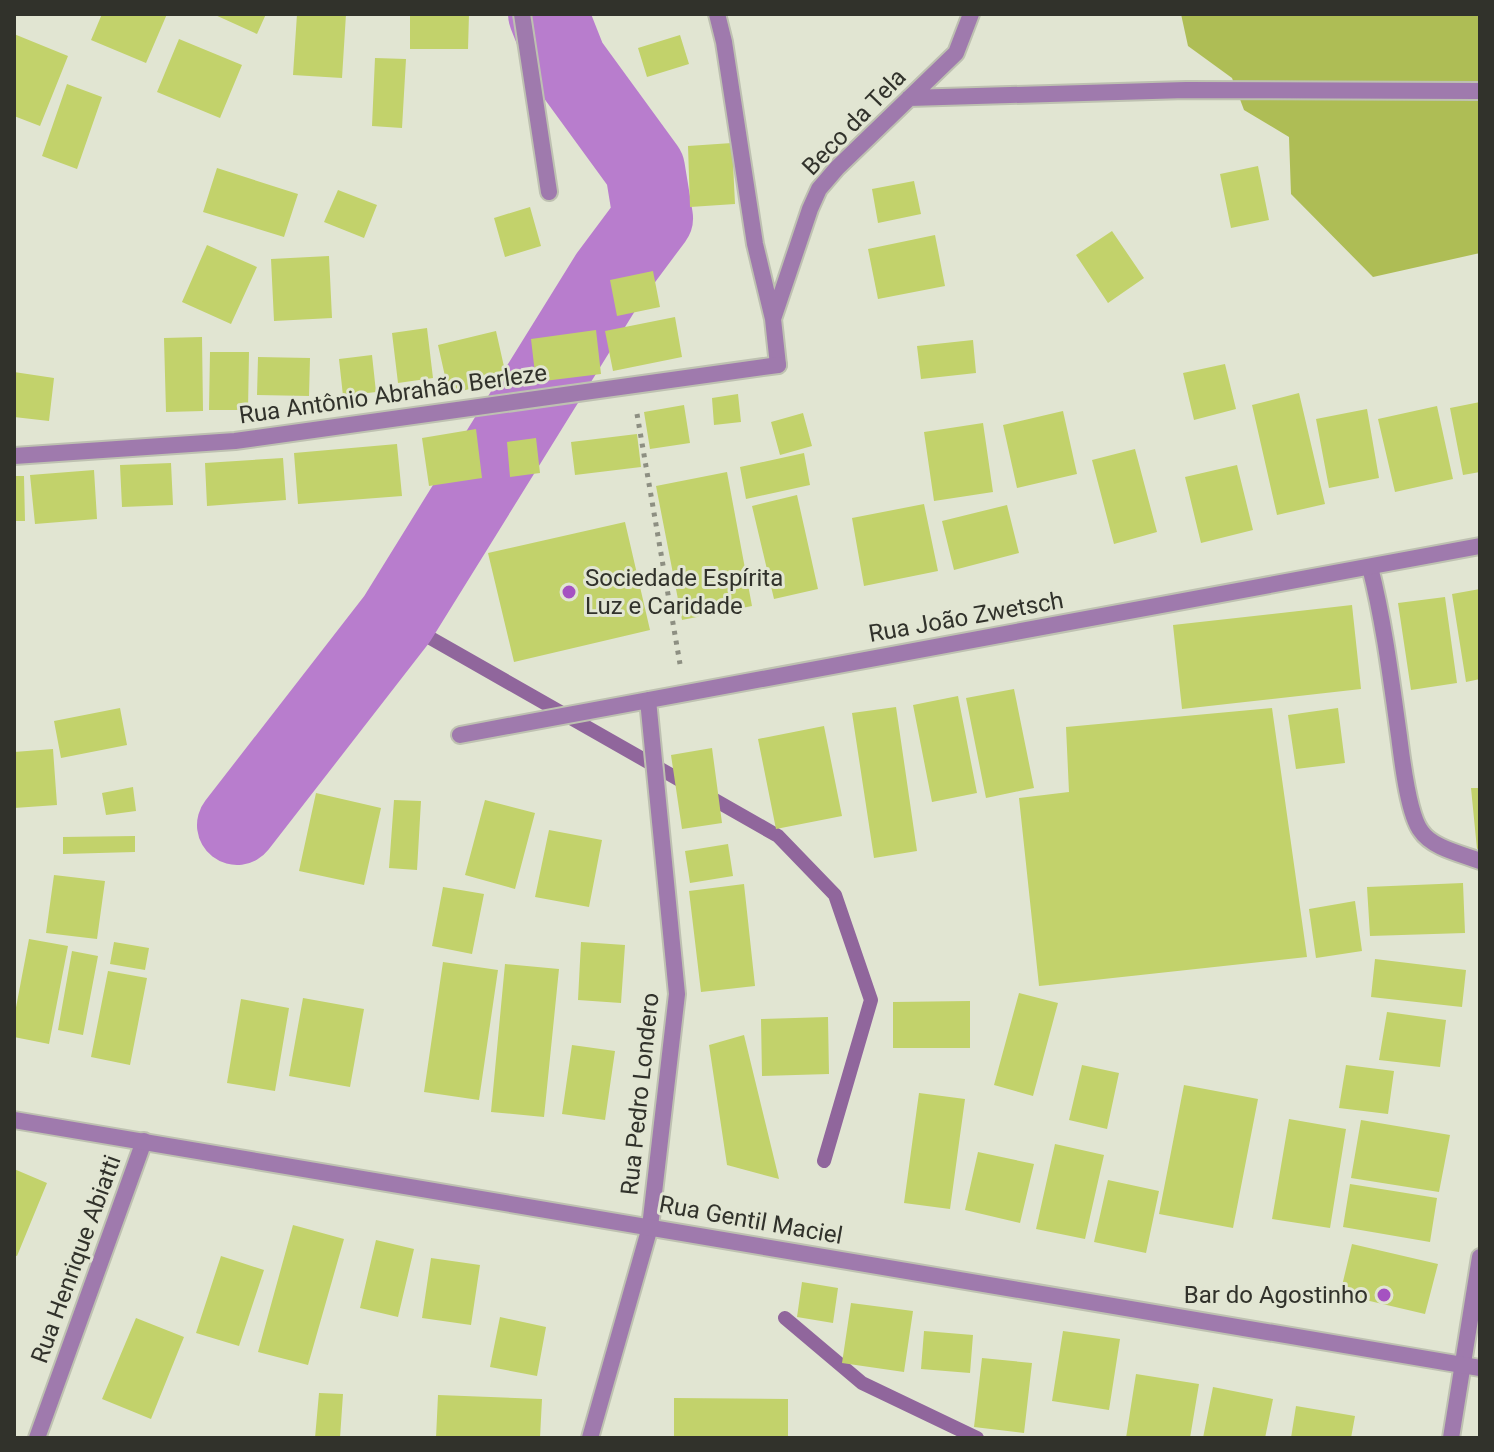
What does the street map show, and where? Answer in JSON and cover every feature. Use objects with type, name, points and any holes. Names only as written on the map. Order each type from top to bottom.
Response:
[{"type":"street","points":[[522,14],[549,192]]},
{"type":"street","name":"Beco da Tela","points":[[717,14],[755,244],[773,319],[778,365]]},
{"type":"street","name":"Beco da Tela","points":[[773,319],[819,189],[956,53],[971,14]]},
{"type":"street","points":[[909,98],[1186,90],[1478,91]]},
{"type":"street","name":"Rua Antônio Abrahão Berleze","points":[[14,456],[235,441],[778,365]]},
{"type":"street","name":"Rua João Zwetsch","points":[[460,735],[1480,546]]},
{"type":"street","points":[[1370,567],[1381,609],[1404,770],[1416,822],[1422,833],[1435,843],[1480,861]]},
{"type":"street","name":"Rua Pedro Londero","points":[[590,1438],[650,1227],[677,994],[648,700]]},
{"type":"street","name":"Rua Gentil Maciel","points":[[14,1120],[1472,1366]]},
{"type":"street","name":"Rua Henrique Abiatti","points":[[37,1438],[144,1141]]},
{"type":"street","points":[[1451,1438],[1472,1366],[1480,1257]]},
{"type":"path","points":[[632,385],[685,694]]},
{"type":"green space","points":[[1181,14],[1480,14],[1480,253],[1373,277],[1291,194],[1289,137],[1244,110],[1232,78],[1188,46]]},
{"type":"building","points":[[102,14],[167,14],[146,63],[91,40]]},
{"type":"building","points":[[213,14],[266,14],[257,34]]},
{"type":"building","points":[[297,14],[346,14],[342,78],[293,75]]},
{"type":"building","points":[[410,14],[469,14],[468,49],[410,49]]},
{"type":"building","points":[[14,34],[68,56],[40,126],[14,116]]},
{"type":"building","points":[[680,35],[689,64],[647,77],[638,48]]},
{"type":"building","points":[[179,39],[242,65],[220,118],[157,92]]},
{"type":"building","points":[[375,58],[406,59],[402,128],[372,126]]},
{"type":"building","points":[[67,84],[102,97],[77,169],[42,156]]},
{"type":"building","points":[[732,143],[735,204],[690,207],[688,146]]},
{"type":"building","points":[[1258,166],[1269,220],[1231,228],[1220,174]]},
{"type":"building","points":[[217,168],[298,194],[284,237],[203,212]]},
{"type":"building","points":[[914,181],[921,214],[878,223],[872,189]]},
{"type":"building","points":[[338,190],[377,205],[364,238],[324,222]]},
{"type":"building","points":[[530,207],[541,246],[505,257],[494,218]]},
{"type":"building","points":[[1112,231],[1144,278],[1108,303],[1076,255]]},
{"type":"building","points":[[935,235],[945,286],[878,299],[868,249]]},
{"type":"building","points":[[207,245],[257,267],[231,324],[182,302]]},
{"type":"building","points":[[329,256],[332,318],[274,321],[271,259]]},
{"type":"building","points":[[653,271],[660,307],[617,316],[610,280]]},
{"type":"building","points":[[675,317],[682,357],[613,371],[605,331]]},
{"type":"building","points":[[427,328],[433,378],[398,383],[392,333]]},
{"type":"building","points":[[596,330],[601,374],[536,382],[531,339]]},
{"type":"building","points":[[496,331],[507,380],[449,394],[438,345]]},
{"type":"building","points":[[202,337],[203,411],[166,412],[164,338]]},
{"type":"building","points":[[973,340],[976,373],[921,379],[917,346]]},
{"type":"building","points":[[210,352],[249,352],[248,410],[209,410]]},
{"type":"building","points":[[372,355],[376,392],[343,396],[339,359]]},
{"type":"building","points":[[258,357],[310,358],[309,396],[257,395]]},
{"type":"building","points":[[1225,364],[1236,409],[1194,420],[1183,373]]},
{"type":"building","points":[[14,372],[54,378],[49,421],[14,417]]},
{"type":"building","points":[[1299,393],[1325,504],[1277,515],[1252,405]]},
{"type":"building","points":[[738,394],[741,422],[714,425],[712,398]]},
{"type":"building","points":[[1480,402],[1480,472],[1463,475],[1450,408]]},
{"type":"building","points":[[684,405],[690,443],[650,449],[644,412]]},
{"type":"building","points":[[1437,406],[1453,479],[1395,492],[1378,419]]},
{"type":"building","points":[[1367,409],[1379,478],[1329,488],[1316,419]]},
{"type":"building","points":[[1063,411],[1077,474],[1017,488],[1003,425]]},
{"type":"building","points":[[803,413],[812,446],[780,455],[771,422]]},
{"type":"building","points":[[983,423],[993,492],[934,501],[924,432]]},
{"type":"building","points":[[476,429],[482,478],[429,486],[422,438]]},
{"type":"building","points":[[637,434],[641,467],[575,475],[571,442]]},
{"type":"building","points":[[536,438],[540,473],[510,477],[507,442]]},
{"type":"building","points":[[397,444],[402,496],[298,504],[294,453]]},
{"type":"building","points":[[1135,449],[1157,532],[1114,544],[1092,460]]},
{"type":"building","points":[[804,453],[810,485],[746,499],[740,467]]},
{"type":"building","points":[[283,458],[286,500],[207,506],[205,463]]},
{"type":"building","points":[[171,463],[173,505],[122,507],[120,465]]},
{"type":"building","points":[[1237,465],[1253,530],[1201,543],[1185,477]]},
{"type":"building","points":[[94,470],[97,519],[35,524],[30,475]]},
{"type":"building","points":[[727,472],[752,606],[682,620],[656,486]]},
{"type":"building","points":[[14,476],[24,476],[25,521],[14,521]]},
{"type":"building","points":[[797,495],[818,589],[774,599],[752,506]]},
{"type":"building","points":[[924,504],[938,571],[864,586],[852,518]]},
{"type":"building","points":[[1007,505],[1019,553],[954,570],[942,521]]},
{"type":"building","name":"Sociedade Espírita Luz e Caridade","points":[[625,522],[650,630],[514,662],[488,553]]},
{"type":"building","points":[[1480,589],[1480,679],[1466,682],[1452,594]]},
{"type":"building","points":[[1445,597],[1457,683],[1411,690],[1398,603]]},
{"type":"building","points":[[1352,605],[1361,689],[1182,709],[1173,625]]},
{"type":"building","points":[[1014,689],[1034,788],[986,798],[966,698]]},
{"type":"building","points":[[958,696],[977,793],[932,802],[913,705]]},
{"type":"building","points":[[896,707],[917,851],[874,858],[852,713]]},
{"type":"building","points":[[120,708],[127,745],[61,758],[54,721]]},
{"type":"building","points":[[1272,708],[1307,957],[1039,986],[1019,798],[1069,792],[1066,727]]},
{"type":"building","points":[[1338,708],[1345,763],[1296,769],[1288,715]]},
{"type":"building","points":[[824,726],[842,816],[776,829],[758,739]]},
{"type":"building","points":[[712,748],[722,823],[682,829],[671,755]]},
{"type":"building","points":[[53,749],[57,805],[14,808],[14,752]]},
{"type":"building","points":[[133,787],[136,811],[106,815],[102,793]]},
{"type":"building","points":[[1471,788],[1480,788],[1480,848],[1477,849]]},
{"type":"building","points":[[316,793],[381,808],[364,885],[299,871]]},
{"type":"building","points":[[394,800],[421,801],[417,870],[389,868]]},
{"type":"building","points":[[485,800],[535,813],[515,889],[465,875]]},
{"type":"building","points":[[549,830],[602,840],[589,907],[535,897]]},
{"type":"building","points":[[135,836],[135,852],[63,854],[63,837]]},
{"type":"building","points":[[728,844],[733,876],[690,883],[685,851]]},
{"type":"building","points":[[54,875],[105,881],[97,939],[46,933]]},
{"type":"building","points":[[1463,883],[1465,933],[1370,936],[1367,887]]},
{"type":"building","points":[[744,884],[755,986],[701,992],[689,891]]},
{"type":"building","points":[[443,887],[484,894],[472,954],[432,946]]},
{"type":"building","points":[[1355,901],[1362,951],[1316,958],[1309,909]]},
{"type":"building","points":[[29,939],[68,946],[49,1044],[14,1037],[14,1018]]},
{"type":"building","points":[[114,942],[149,948],[145,970],[110,964]]},
{"type":"building","points":[[581,942],[625,945],[621,1003],[578,1000]]},
{"type":"building","points":[[72,951],[98,956],[83,1035],[58,1030]]},
{"type":"building","points":[[1375,959],[1466,970],[1462,1007],[1371,997]]},
{"type":"building","points":[[443,962],[498,970],[479,1100],[424,1092]]},
{"type":"building","points":[[505,964],[559,969],[544,1117],[491,1112]]},
{"type":"building","points":[[108,971],[147,978],[130,1065],[91,1057]]},
{"type":"building","points":[[1019,993],[1058,1003],[1033,1096],[994,1085]]},
{"type":"building","points":[[303,998],[364,1009],[350,1087],[289,1076]]},
{"type":"building","points":[[241,999],[289,1008],[275,1091],[227,1083]]},
{"type":"building","points":[[970,1001],[970,1048],[893,1048],[893,1002]]},
{"type":"building","points":[[1387,1012],[1446,1020],[1440,1067],[1379,1060]]},
{"type":"building","points":[[828,1017],[829,1074],[762,1076],[761,1019]]},
{"type":"building","points":[[744,1035],[779,1179],[727,1165],[709,1045]]},
{"type":"building","points":[[572,1045],[615,1051],[605,1120],[562,1114]]},
{"type":"building","points":[[1082,1065],[1119,1073],[1107,1129],[1069,1120]]},
{"type":"building","points":[[1346,1065],[1394,1071],[1388,1114],[1339,1108]]},
{"type":"building","points":[[1184,1085],[1258,1099],[1233,1228],[1159,1214]]},
{"type":"building","points":[[919,1093],[965,1099],[950,1209],[904,1203]]},
{"type":"building","points":[[1289,1119],[1346,1129],[1330,1228],[1272,1219]]},
{"type":"building","points":[[1361,1120],[1450,1135],[1439,1192],[1351,1178]]},
{"type":"building","points":[[1055,1144],[1104,1155],[1085,1239],[1036,1229]]},
{"type":"building","points":[[978,1152],[1034,1164],[1020,1223],[965,1210]]},
{"type":"building","points":[[14,1169],[47,1183],[17,1256],[14,1255]]},
{"type":"building","points":[[1108,1180],[1159,1191],[1146,1253],[1094,1242]]},
{"type":"building","points":[[1350,1184],[1437,1198],[1430,1242],[1343,1227]]},
{"type":"building","points":[[293,1225],[344,1239],[308,1365],[258,1352]]},
{"type":"building","points":[[376,1240],[414,1249],[398,1317],[360,1308]]},
{"type":"building","points":[[1352,1244],[1438,1264],[1425,1314],[1340,1294]]},
{"type":"building","points":[[221,1256],[264,1270],[239,1346],[196,1333]]},
{"type":"building","points":[[431,1258],[480,1265],[471,1325],[422,1318]]},
{"type":"building","points":[[802,1282],[838,1288],[833,1323],[797,1317]]},
{"type":"building","points":[[851,1303],[913,1311],[904,1372],[842,1363]]},
{"type":"building","points":[[500,1317],[546,1327],[537,1376],[490,1367]]},
{"type":"building","points":[[136,1318],[184,1337],[151,1419],[102,1399]]},
{"type":"building","points":[[924,1331],[973,1335],[970,1373],[921,1369]]},
{"type":"building","points":[[1063,1331],[1120,1339],[1109,1410],[1052,1401]]},
{"type":"building","points":[[982,1358],[1032,1363],[1024,1433],[974,1427]]},
{"type":"building","points":[[1136,1374],[1199,1384],[1190,1438],[1126,1438]]},
{"type":"building","points":[[1213,1387],[1273,1399],[1265,1438],[1203,1438]]},
{"type":"building","points":[[319,1393],[343,1394],[340,1438],[315,1438]]},
{"type":"building","points":[[438,1395],[542,1399],[540,1438],[436,1438]]},
{"type":"building","points":[[674,1398],[788,1399],[788,1438],[674,1438]]},
{"type":"building","points":[[1296,1406],[1355,1416],[1351,1438],[1291,1438]]},
{"type":"waterway","points":[[237,825],[397,619],[609,277],[653,218],[645,169],[567,62],[548,14]]},
{"type":"waterway","points":[[397,619],[778,836],[835,895],[871,1000],[824,1161]]},
{"type":"waterway","points":[[785,1318],[862,1383],[977,1438]]},
{"type":"place","name":"Sociedade Espírita Luz e Caridade","points":[[569,592]]},
{"type":"place","name":"Bar do Agostinho","points":[[1384,1295]]}]
